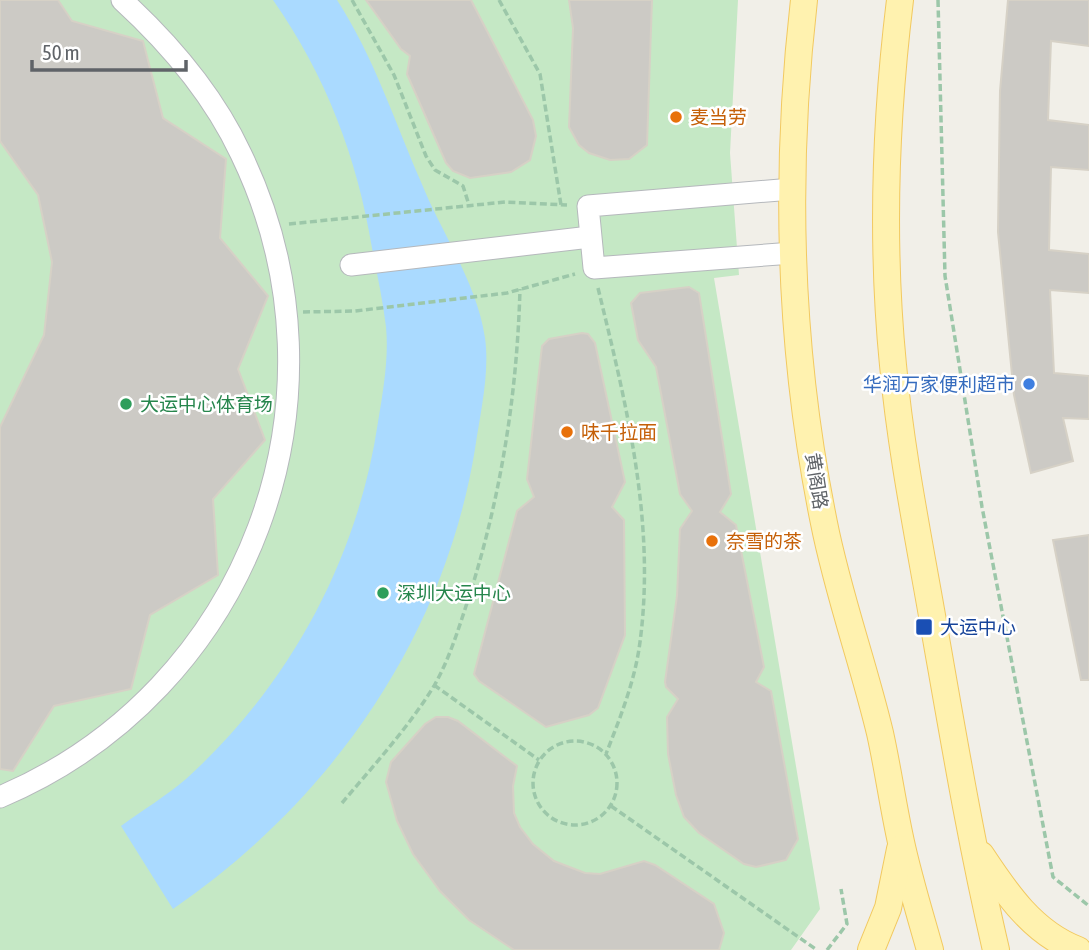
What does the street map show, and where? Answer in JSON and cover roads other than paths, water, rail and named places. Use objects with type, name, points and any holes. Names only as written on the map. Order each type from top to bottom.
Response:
[{"type":"main road","name":"黄阁路","points":[[804,0],[796,75],[792,190],[797,337],[823,522],[880,734],[901,844],[930,950]]},
{"type":"main road","points":[[900,0],[892,65],[885,169],[886,268],[893,367],[912,498],[971,841],[996,950]]},
{"type":"main road","points":[[971,841],[1013,902],[1064,945],[1078,950]]},
{"type":"main road","points":[[871,950],[888,908],[901,844]]},
{"type":"lane","points":[[0,797],[54,770],[118,726],[173,672],[219,610],[254,541],[278,467],[288,390],[287,313],[269,226],[241,153],[215,108],[176,55],[121,0]]},
{"type":"lane","points":[[792,190],[588,206],[594,268],[793,253]]},
{"type":"lane","points":[[351,265],[590,237]]},
{"type":"water","points":[[273,0],[337,0],[362,44],[429,201],[475,298],[486,351],[482,408],[460,519],[437,586],[407,650],[371,710],[329,766],[282,818],[230,866],[173,909],[121,826],[186,779],[223,743],[257,703],[287,661],[313,617],[336,571],[354,522],[368,473],[385,375],[385,317],[358,182],[324,88]]},
{"type":"place","name":"麦当劳","points":[[676,117]]},
{"type":"place","name":"华润万家便利超市","points":[[1029,384]]},
{"type":"place","name":"大运中心体育场","points":[[126,404]]},
{"type":"place","name":"味千拉面","points":[[567,432]]},
{"type":"place","name":"奈雪的茶","points":[[712,541]]},
{"type":"place","name":"深圳大运中心","points":[[383,593]]},
{"type":"place","name":"大运中心","points":[[924,627]]}]
